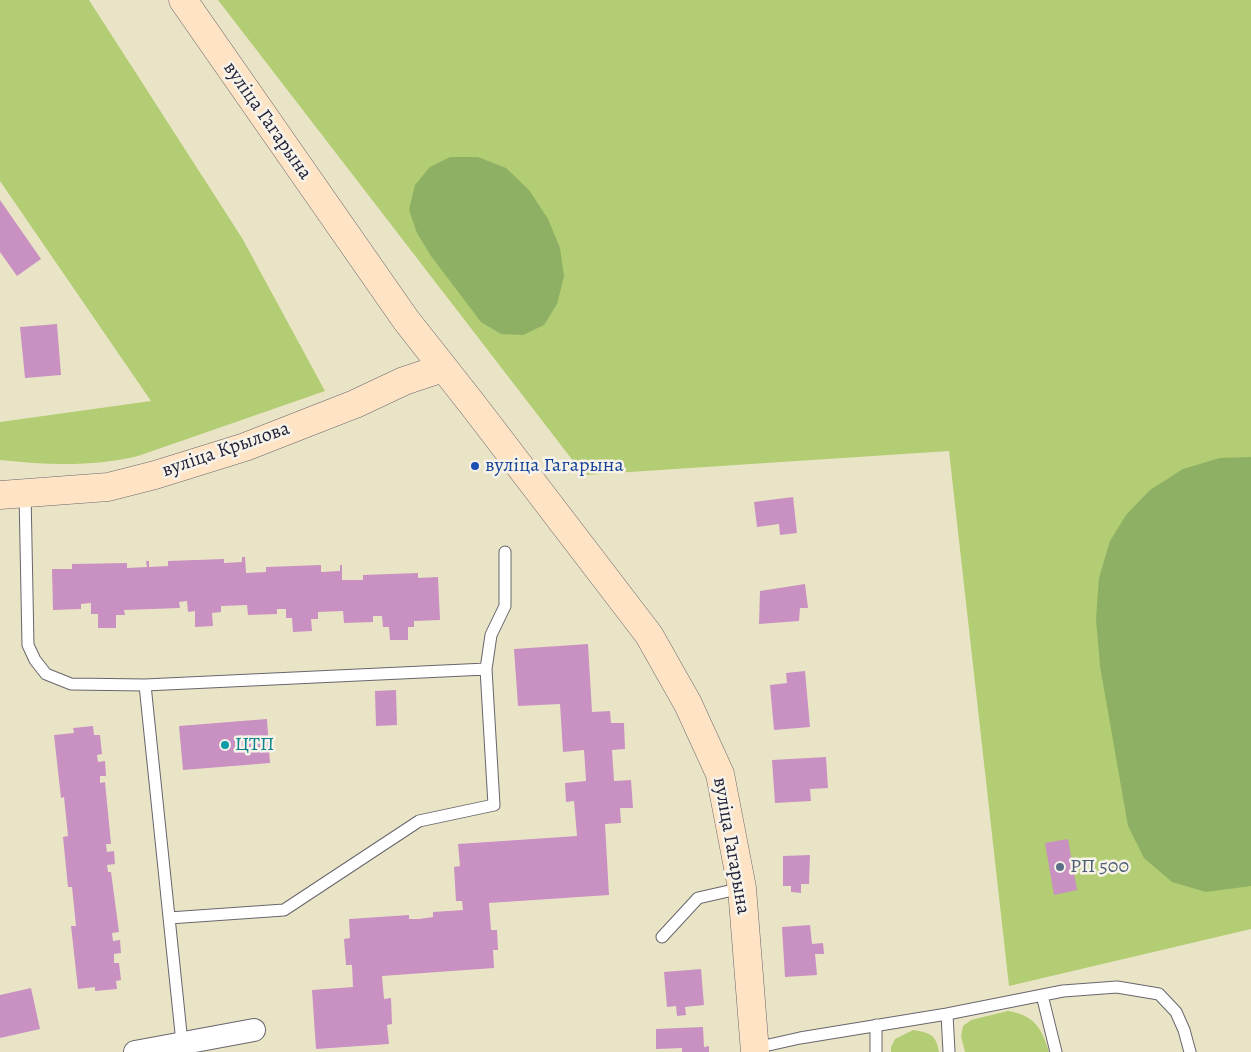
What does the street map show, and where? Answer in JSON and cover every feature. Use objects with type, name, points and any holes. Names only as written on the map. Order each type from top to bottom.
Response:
[{"type":"main road","name":"вуліца Гагарына","points":[[183,0],[406,320],[474,405],[649,635],[688,704],[720,774],[742,888],[755,1050]]},
{"type":"main road","name":"вуліца Крылова","points":[[13,494],[108,487],[155,475],[245,447],[355,404],[404,381],[443,368]]},
{"type":"street","points":[[135,1052],[182,1048],[254,1030]]},
{"type":"lane","points":[[13,494],[28,645],[34,660],[46,674],[71,684],[145,685],[486,669]]},
{"type":"lane","points":[[169,918],[284,910],[419,821],[494,805],[486,669],[492,635],[505,606],[505,552]]},
{"type":"lane","points":[[145,685],[182,1048]]},
{"type":"lane","points":[[662,937],[698,898],[742,888]]},
{"type":"lane","points":[[755,1050],[800,1038],[947,1014],[1063,991],[1116,987],[1159,994],[1176,1012],[1184,1030],[1190,1052]]},
{"type":"lane","points":[[1042,995],[1056,1052]]},
{"type":"lane","points":[[947,1014],[949,1052]]},
{"type":"lane","points":[[876,1025],[876,1052]]},
{"type":"green space","points":[[0,0],[89,0],[242,238],[325,391],[138,456],[121,460],[70,464],[0,460],[0,422],[151,401],[0,181]]},
{"type":"green space","points":[[218,0],[1251,0],[1251,929],[1009,986],[949,451],[584,475]]},
{"type":"green space","points":[[450,157],[478,157],[506,168],[529,190],[548,219],[560,248],[564,276],[557,304],[544,325],[523,335],[501,334],[481,322],[431,256],[417,233],[409,210],[415,185],[430,167]]},
{"type":"green space","points":[[1251,457],[1251,886],[1206,892],[1172,882],[1144,858],[1128,826],[1100,666],[1096,619],[1099,578],[1110,541],[1126,515],[1150,490],[1183,469],[1220,458]]},
{"type":"green space","points":[[1008,1011],[1031,1019],[1036,1024],[1049,1052],[965,1052],[961,1036],[963,1026],[971,1020]]},
{"type":"green space","points":[[913,1030],[931,1035],[936,1041],[939,1052],[891,1052],[895,1039]]},
{"type":"building","points":[[0,200],[41,259],[17,276],[0,252]]},
{"type":"building","points":[[57,324],[61,375],[25,378],[20,327]]},
{"type":"building","points":[[793,497],[797,533],[780,535],[779,524],[757,527],[754,502]]},
{"type":"building","points":[[242,557],[245,557],[246,573],[266,572],[266,567],[321,565],[321,572],[340,571],[340,565],[342,565],[342,580],[363,580],[363,575],[418,573],[418,578],[438,577],[440,620],[414,621],[414,627],[408,627],[408,640],[390,640],[389,627],[383,627],[382,616],[373,616],[373,622],[344,623],[343,611],[318,612],[318,619],[311,619],[312,631],[293,632],[292,618],[286,618],[286,609],[277,609],[277,614],[248,615],[247,605],[221,606],[221,612],[212,613],[213,626],[195,627],[195,611],[188,612],[187,601],[179,602],[180,608],[124,610],[125,615],[116,615],[116,628],[98,628],[98,614],[91,614],[91,603],[81,604],[81,609],[53,610],[52,569],[72,569],[72,564],[127,563],[127,568],[147,567],[146,561],[149,561],[149,567],[168,566],[168,561],[224,559],[224,563],[242,562]]},
{"type":"building","points":[[805,584],[808,608],[800,608],[799,621],[759,624],[760,591]]},
{"type":"building","points":[[588,644],[592,712],[610,711],[611,723],[624,723],[625,749],[612,750],[614,781],[631,780],[633,808],[620,808],[621,823],[605,824],[609,895],[489,903],[491,930],[497,930],[498,950],[493,950],[494,968],[382,976],[384,999],[391,998],[392,1024],[387,1025],[389,1044],[316,1049],[312,990],[353,987],[352,965],[346,965],[344,939],[350,938],[349,919],[409,915],[409,919],[419,919],[433,917],[433,912],[463,910],[462,901],[456,901],[454,867],[460,866],[458,844],[577,836],[574,801],[566,802],[565,783],[586,781],[584,750],[563,752],[560,704],[518,706],[514,649]]},
{"type":"building","points":[[805,671],[810,727],[774,730],[770,685],[787,683],[786,673]]},
{"type":"building","points":[[396,690],[397,725],[376,726],[375,691]]},
{"type":"building","name":"ЦТП","points":[[267,719],[270,763],[183,770],[179,726]]},
{"type":"building","points":[[93,726],[94,735],[100,735],[102,754],[97,755],[98,762],[105,761],[106,776],[100,776],[100,783],[105,782],[111,844],[106,844],[107,852],[114,851],[115,864],[107,865],[108,872],[111,872],[119,932],[112,933],[113,941],[120,940],[121,953],[114,954],[114,963],[119,963],[121,980],[116,981],[117,989],[95,991],[95,987],[78,989],[71,926],[76,926],[72,887],[68,887],[63,837],[68,836],[64,797],[61,798],[54,735],[74,733],[73,728]]},
{"type":"building","points":[[826,757],[828,788],[810,789],[811,801],[775,803],[772,760]]},
{"type":"building","points":[[1068,839],[1077,890],[1054,895],[1045,843]]},
{"type":"building","points":[[810,855],[809,884],[801,884],[801,893],[791,892],[791,886],[783,886],[783,856]]},
{"type":"building","points":[[810,925],[812,944],[823,943],[824,954],[815,954],[817,975],[785,977],[782,927]]},
{"type":"building","points":[[701,969],[704,1005],[685,1007],[686,1015],[677,1016],[676,1006],[667,1007],[664,972]]},
{"type":"building","points":[[31,988],[40,1029],[0,1038],[0,995]]},
{"type":"building","points":[[703,1027],[704,1047],[709,1046],[709,1052],[682,1052],[682,1048],[656,1049],[656,1029]]},
{"type":"place","name":"вуліца Гагарына","points":[[475,466]]},
{"type":"place","name":"ЦТП","points":[[225,745]]},
{"type":"place","name":"РП 500","points":[[1060,867]]}]
